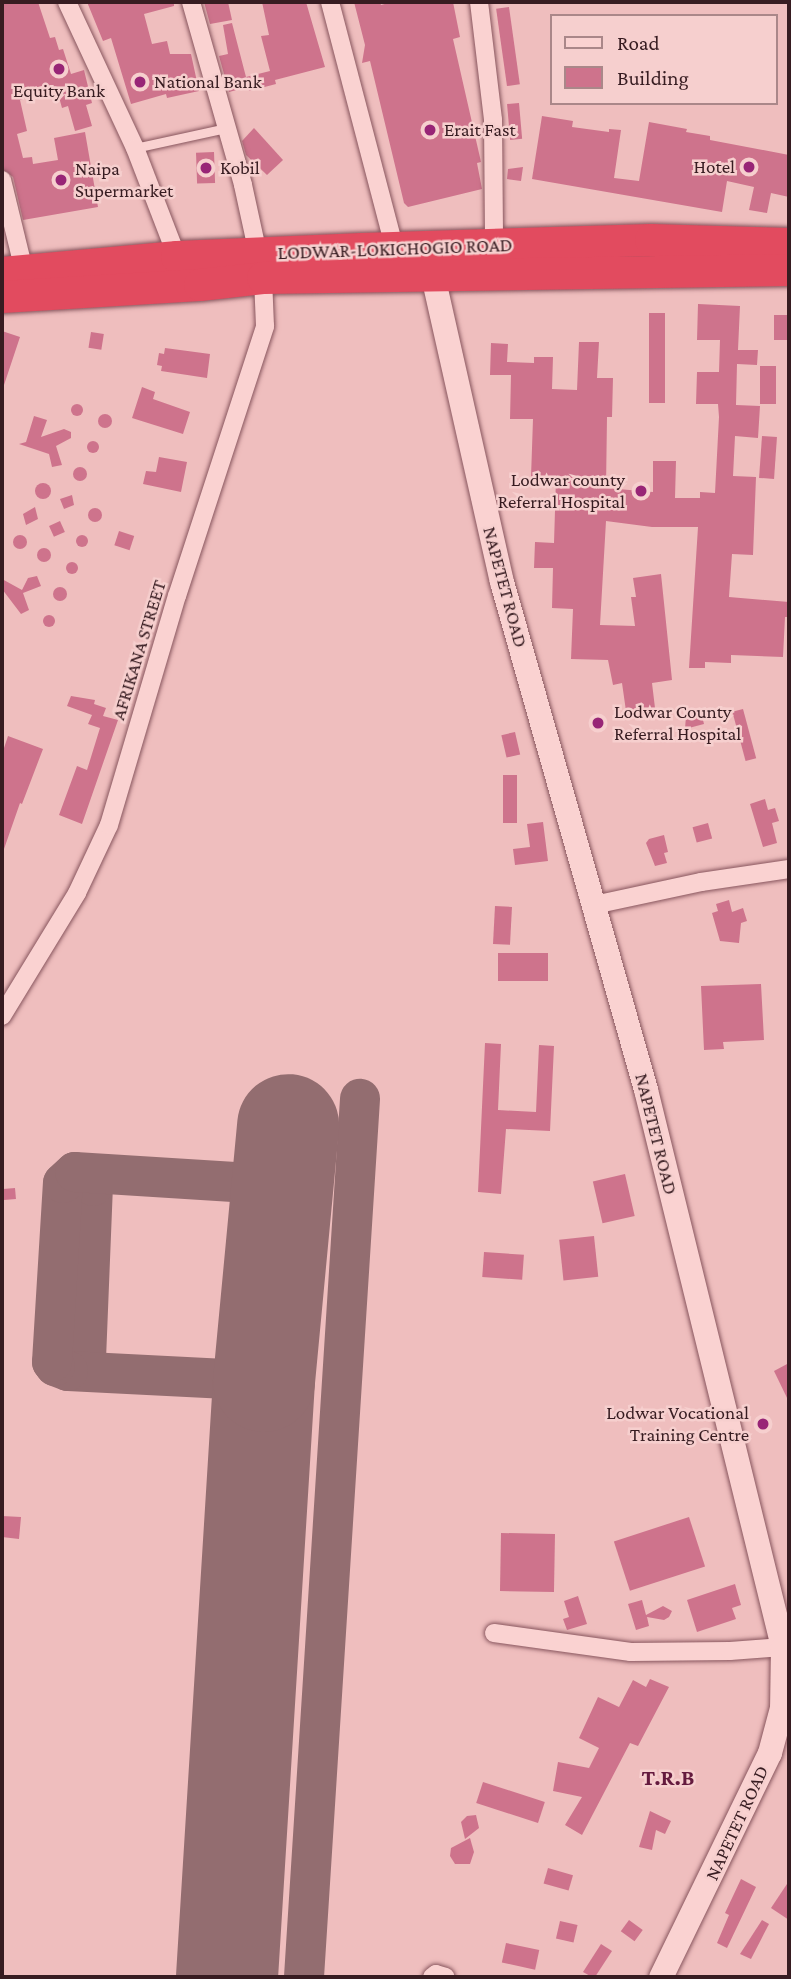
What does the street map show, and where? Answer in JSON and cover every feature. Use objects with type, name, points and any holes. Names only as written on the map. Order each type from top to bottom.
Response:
[{"type":"highway","name":"LODWAR-LOKICHOGIO ROAD","points":[[2,297],[200,285],[260,266],[395,248],[652,240],[789,244]]},
{"type":"highway","name":"LODWAR-LOKICHOGIO ROAD","points":[[13,271],[177,257],[260,266],[433,276],[789,270]]},
{"type":"main road","name":"NAPETET ROAD","points":[[433,276],[502,582],[646,1090],[783,1647],[782,1708],[770,1753],[661,1977]]},
{"type":"street","points":[[67,2],[135,148],[177,257]]},
{"type":"street","name":"AFRIKANA STREET","points":[[2,1016],[77,893],[109,825],[177,596],[265,326],[260,266],[243,185],[191,2]]},
{"type":"street","points":[[330,2],[395,248]]},
{"type":"street","points":[[478,2],[493,120],[494,244]]},
{"type":"street","points":[[2,180],[13,271]]},
{"type":"street","points":[[594,905],[701,882],[789,869]]},
{"type":"street","points":[[494,1633],[631,1651],[730,1651],[783,1647]]},
{"type":"street","points":[[432,1977],[436,1974],[446,1977]]},
{"type":"lane","points":[[135,148],[226,128]]},
{"type":"building","points":[[2,2],[38,2],[50,38],[55,37],[59,50],[63,49],[71,74],[84,70],[92,103],[86,105],[92,126],[75,131],[68,106],[62,108],[57,90],[20,100],[27,131],[17,134],[23,158],[32,157],[33,164],[58,160],[54,138],[85,132],[98,207],[23,220],[13,177],[2,169]]},
{"type":"building","points":[[87,2],[174,2],[174,6],[144,14],[152,44],[167,41],[170,54],[191,54],[199,91],[167,98],[166,94],[131,104],[111,38],[103,41]]},
{"type":"building","points":[[204,2],[228,2],[232,20],[210,24]]},
{"type":"building","points":[[262,2],[306,2],[325,67],[275,80],[276,84],[249,91],[248,87],[229,92],[219,56],[228,54],[223,25],[232,23],[246,77],[270,71],[261,36],[269,35]]},
{"type":"building","points":[[354,2],[380,2],[381,5],[392,2],[453,2],[460,37],[453,39],[481,162],[477,163],[482,189],[408,207],[404,203],[370,61],[362,63],[365,45]]},
{"type":"building","points":[[509,7],[520,84],[507,86],[496,9]]},
{"type":"building","points":[[519,103],[522,139],[510,140],[507,104]]},
{"type":"building","points":[[542,116],[573,121],[572,127],[609,132],[609,129],[621,130],[614,178],[639,181],[649,122],[687,129],[686,132],[710,136],[710,140],[789,155],[789,197],[771,193],[767,213],[749,210],[754,187],[727,181],[722,212],[532,179]]},
{"type":"building","name":"Kobil","points":[[254,128],[283,160],[267,175],[246,155],[242,141]]},
{"type":"building","name":"Kobil","points":[[214,152],[215,183],[197,184],[196,153]]},
{"type":"building","points":[[523,167],[521,181],[507,179],[508,169]]},
{"type":"building","points":[[698,304],[740,306],[738,350],[758,350],[757,365],[737,364],[736,405],[760,406],[758,438],[735,436],[733,476],[756,477],[753,555],[732,554],[729,597],[789,602],[788,617],[785,617],[783,657],[731,655],[731,663],[705,662],[705,668],[689,668],[698,527],[652,527],[606,521],[600,625],[635,626],[631,597],[636,597],[633,578],[661,574],[672,680],[652,683],[655,708],[646,709],[647,717],[634,720],[633,710],[626,711],[622,683],[613,685],[608,660],[571,659],[573,609],[552,608],[553,568],[534,568],[535,542],[554,543],[556,478],[531,477],[533,419],[510,419],[511,375],[490,375],[491,343],[508,344],[507,362],[534,363],[534,357],[553,357],[552,389],[577,390],[579,342],[599,342],[597,378],[613,378],[612,417],[607,417],[606,488],[653,492],[653,461],[676,461],[675,498],[700,498],[700,492],[715,493],[719,417],[718,404],[696,404],[697,372],[719,372],[720,340],[697,340]]},
{"type":"building","points":[[649,313],[665,313],[665,403],[649,403]]},
{"type":"building","points":[[774,315],[789,315],[789,340],[774,340]]},
{"type":"building","points":[[2,331],[20,337],[4,385],[2,385]]},
{"type":"building","points":[[91,332],[104,334],[101,350],[88,348]]},
{"type":"building","points":[[165,348],[210,354],[207,378],[161,371],[162,366],[157,365],[159,353],[164,354]]},
{"type":"building","points":[[760,366],[776,366],[776,404],[760,404]]},
{"type":"building","points":[[142,387],[155,392],[153,399],[190,412],[183,434],[132,418]]},
{"type":"building","points":[[77,404],[83,410],[77,416],[71,410]]},
{"type":"building","points":[[102,414],[108,414],[112,421],[108,428],[102,428],[98,424],[98,418]]},
{"type":"building","points":[[34,416],[47,420],[41,437],[64,429],[71,432],[71,438],[56,446],[62,465],[52,467],[49,454],[19,444],[26,442]]},
{"type":"building","points":[[762,436],[777,437],[774,479],[759,478]]},
{"type":"building","points":[[88,442],[98,442],[98,452],[88,452]]},
{"type":"building","points":[[159,457],[187,462],[181,492],[143,484],[146,471],[156,472]]},
{"type":"building","points":[[77,467],[83,467],[87,474],[83,481],[77,481],[73,477],[73,471]]},
{"type":"building","points":[[43,483],[49,485],[49,497],[43,499],[37,497],[35,491],[37,485]]},
{"type":"building","points":[[72,495],[74,505],[64,509],[60,499]]},
{"type":"building","points":[[35,507],[38,519],[26,525],[23,514]]},
{"type":"building","points":[[95,508],[100,510],[100,520],[95,522],[90,520],[88,515],[90,510]]},
{"type":"building","points":[[60,521],[65,532],[54,537],[49,526]]},
{"type":"building","points":[[119,531],[134,536],[130,550],[114,545]]},
{"type":"building","points":[[20,535],[25,537],[25,547],[20,549],[15,547],[13,542],[15,537]]},
{"type":"building","points":[[77,536],[87,536],[87,546],[77,546]]},
{"type":"building","points":[[44,548],[49,550],[49,560],[44,562],[39,560],[37,555],[39,550]]},
{"type":"building","points":[[72,562],[78,568],[72,574],[66,568]]},
{"type":"building","points":[[37,576],[41,586],[23,593],[29,610],[21,614],[2,589],[2,579],[22,590],[28,578]]},
{"type":"building","points":[[60,587],[65,589],[65,599],[60,601],[55,599],[53,594],[55,589]]},
{"type":"building","points":[[44,616],[54,616],[54,626],[44,626]]},
{"type":"building","points":[[71,696],[95,700],[94,704],[106,708],[103,716],[118,720],[82,824],[59,815],[77,766],[87,770],[100,728],[88,724],[92,715],[67,706]]},
{"type":"building","points":[[743,709],[756,758],[746,761],[732,712]]},
{"type":"building","points":[[701,712],[704,724],[685,729],[686,716]]},
{"type":"building","points":[[515,732],[520,754],[507,758],[501,735]]},
{"type":"building","points":[[8,736],[43,749],[4,849],[2,754]]},
{"type":"building","points":[[503,775],[517,775],[517,823],[503,823]]},
{"type":"building","points":[[765,799],[768,810],[775,808],[779,821],[772,823],[777,843],[763,847],[750,804]]},
{"type":"building","points":[[543,822],[548,861],[515,865],[513,849],[530,847],[527,824]]},
{"type":"building","points":[[708,823],[712,838],[697,843],[693,827]]},
{"type":"building","points":[[664,835],[668,852],[664,853],[667,863],[655,866],[646,843],[649,839]]},
{"type":"building","points":[[729,900],[732,912],[743,908],[747,921],[741,923],[739,943],[720,941],[712,913],[718,911],[716,904]]},
{"type":"building","points":[[495,906],[512,907],[510,945],[493,944]]},
{"type":"building","points":[[498,953],[548,953],[548,981],[498,981]]},
{"type":"building","points":[[761,984],[764,1040],[723,1042],[724,1049],[704,1050],[701,986]]},
{"type":"building","points":[[485,1043],[501,1044],[498,1110],[536,1112],[539,1045],[554,1046],[550,1131],[506,1129],[501,1194],[478,1192]]},
{"type":"building","points":[[625,1174],[635,1216],[603,1223],[593,1181]]},
{"type":"building","points":[[15,1188],[16,1199],[4,1200],[3,1189]]},
{"type":"building","points":[[594,1236],[598,1277],[563,1280],[559,1240]]},
{"type":"building","points":[[484,1252],[524,1255],[522,1280],[482,1277]]},
{"type":"building","points":[[789,1363],[789,1402],[774,1371]]},
{"type":"building","points":[[2,1516],[21,1517],[19,1539],[2,1537]]},
{"type":"building","points":[[689,1517],[705,1566],[630,1591],[614,1541]]},
{"type":"building","points":[[501,1533],[555,1534],[554,1592],[500,1591]]},
{"type":"building","points":[[735,1584],[741,1605],[732,1608],[736,1619],[697,1632],[687,1600]]},
{"type":"building","points":[[578,1596],[587,1624],[567,1630],[563,1619],[569,1617],[564,1601]]},
{"type":"building","points":[[642,1600],[646,1615],[663,1606],[672,1611],[664,1620],[647,1617],[649,1626],[636,1630],[628,1604]]},
{"type":"building","points":[[650,1679],[669,1687],[638,1746],[630,1743],[582,1835],[565,1825],[582,1797],[553,1791],[558,1762],[589,1768],[599,1748],[579,1738],[598,1697],[619,1707],[633,1680],[646,1687]]},
{"type":"building","points":[[483,1782],[545,1802],[538,1823],[476,1803]]},
{"type":"building","points":[[650,1811],[671,1821],[665,1834],[656,1830],[652,1850],[639,1847]]},
{"type":"building","points":[[476,1815],[479,1828],[465,1839],[461,1822],[467,1816]]},
{"type":"building","points":[[470,1838],[474,1852],[470,1864],[455,1864],[450,1856],[451,1848]]},
{"type":"building","points":[[548,1868],[573,1875],[569,1891],[544,1883]]},
{"type":"building","points":[[741,1879],[756,1887],[727,1948],[717,1943],[729,1915],[725,1913]]},
{"type":"building","points":[[789,1881],[789,1920],[771,1908]]},
{"type":"building","points":[[629,1920],[643,1930],[635,1941],[621,1931]]},
{"type":"building","points":[[762,1920],[769,1924],[751,1959],[740,1954]]},
{"type":"building","points":[[560,1921],[578,1925],[573,1943],[556,1939]]},
{"type":"building","points":[[506,1943],[539,1950],[535,1970],[502,1963]]},
{"type":"building","points":[[601,1944],[612,1951],[595,1977],[592,1977],[583,1972]]},
{"type":"taxiway","points":[[304,1977],[360,1099]]},
{"type":"taxiway","points":[[264,1381],[68,1371],[55,1366],[52,1362],[63,1183],[75,1172],[283,1185]]},
{"type":"taxiway","points":[[92,1372],[86,1359],[93,1186],[101,1174]]},
{"type":"runway","points":[[227,1977],[264,1381],[288,1125]]},
{"type":"place","name":"Equity Bank","points":[[59,69]]},
{"type":"place","name":"National Bank","points":[[140,82]]},
{"type":"place","name":"Erait Fast","points":[[430,130]]},
{"type":"place","name":"Hotel","points":[[749,167]]},
{"type":"place","name":"Kobil","points":[[206,168]]},
{"type":"place","name":"Naipa Supermarket","points":[[61,180]]},
{"type":"place","name":"Lodwar county Referral Hospital","points":[[641,491]]},
{"type":"place","name":"Lodwar County Referral Hospital","points":[[598,723]]},
{"type":"place","name":"Lodwar Vocational Training Centre","points":[[763,1424]]},
{"type":"district","name":"T.R.B","points":[[668,1777]]}]
